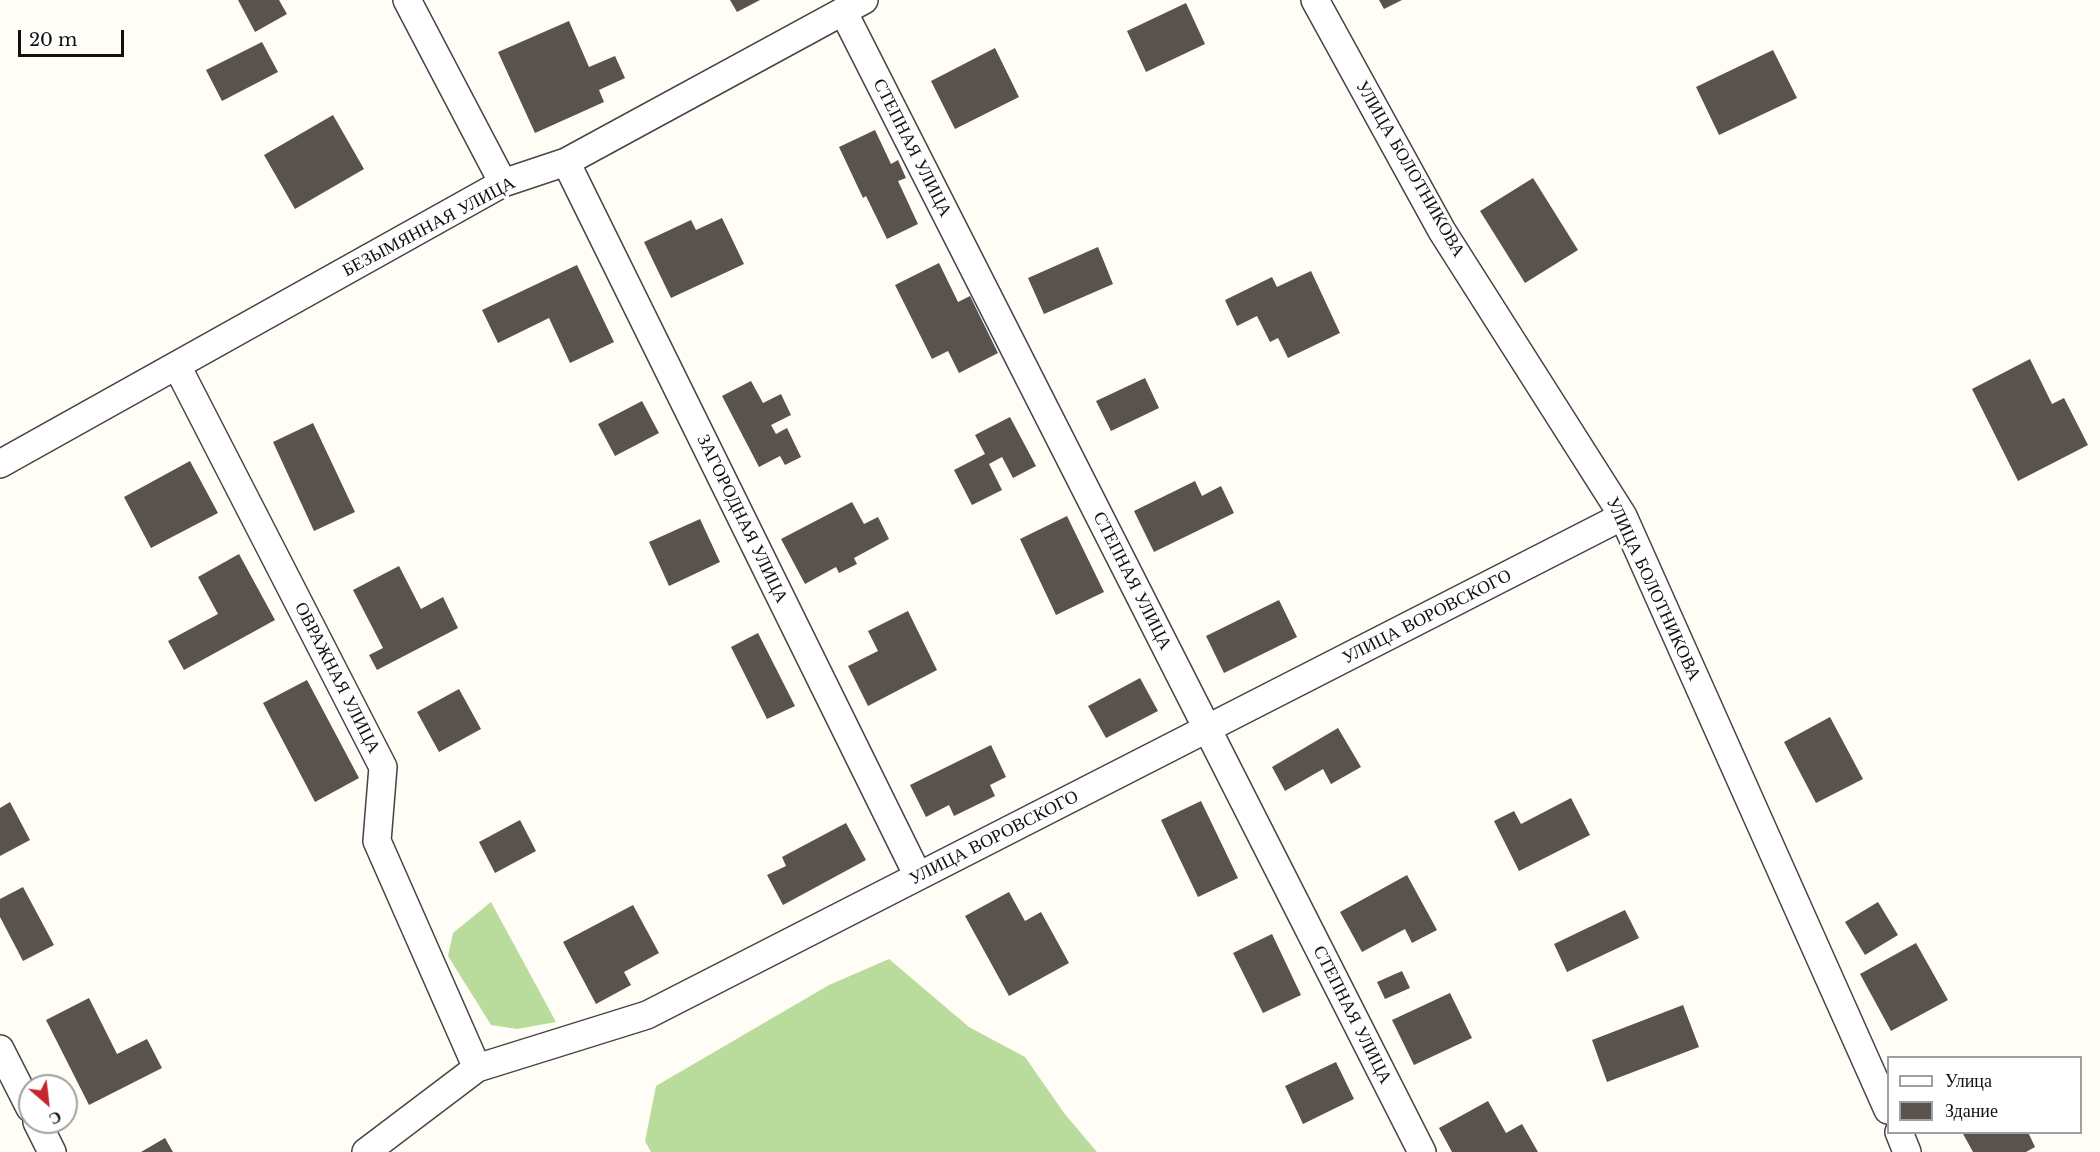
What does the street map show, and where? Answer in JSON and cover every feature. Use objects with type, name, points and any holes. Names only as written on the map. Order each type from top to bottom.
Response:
[{"type":"street","points":[[407,0],[503,183]]},
{"type":"street","name":"УЛИЦА БОЛОТНИКОВА","points":[[1315,0],[1442,231],[1623,516],[1887,1108]]},
{"type":"street","name":"БЕЗЫМЯННАЯ УЛИЦА","points":[[0,465],[503,183],[566,162],[853,5]]},
{"type":"street","name":"СТЕПНАЯ УЛИЦА","points":[[853,5],[1207,729],[1422,1152]]},
{"type":"street","name":"ЗАГОРОДНАЯ УЛИЦА","points":[[566,162],[918,876]]},
{"type":"street","name":"ОВРАЖНАЯ УЛИЦА","points":[[177,366],[383,767],[377,841],[477,1068]]},
{"type":"street","name":"УЛИЦА ВОРОВСКОГО","points":[[366,1152],[477,1068],[647,1015],[1623,516]]},
{"type":"street","points":[[0,1049],[18,1084]]},
{"type":"street","points":[[43,1134],[52,1152]]},
{"type":"street","points":[[1900,1134],[1907,1152]]},
{"type":"green space","points":[[491,902],[556,1022],[517,1029],[491,1025],[448,956],[453,933]]},
{"type":"green space","points":[[889,959],[969,1027],[1025,1057],[1064,1113],[1097,1152],[651,1152],[645,1141],[656,1086],[829,985]]},
{"type":"building","points":[[238,0],[279,0],[287,14],[255,32]]},
{"type":"building","points":[[730,0],[760,0],[737,12]]},
{"type":"building","points":[[1379,0],[1402,0],[1384,9]]},
{"type":"building","points":[[1186,3],[1205,44],[1146,72],[1127,31]]},
{"type":"building","points":[[569,21],[589,67],[615,56],[625,78],[599,90],[604,102],[535,133],[498,52]]},
{"type":"building","points":[[262,42],[278,72],[222,101],[206,70]]},
{"type":"building","points":[[995,48],[1019,97],[955,129],[931,81]]},
{"type":"building","points":[[1773,50],[1797,98],[1719,135],[1696,87]]},
{"type":"building","points":[[333,115],[364,169],[295,209],[264,155]]},
{"type":"building","points":[[875,130],[891,164],[898,160],[906,178],[898,181],[918,224],[887,239],[866,196],[863,198],[839,147]]},
{"type":"building","points":[[1533,178],[1578,250],[1525,283],[1480,211]]},
{"type":"building","points":[[722,218],[744,264],[671,298],[644,242],[691,220],[696,230]]},
{"type":"building","points":[[1098,247],[1113,284],[1044,314],[1028,278]]},
{"type":"building","points":[[939,263],[958,302],[970,296],[998,353],[959,373],[948,351],[932,359],[895,285]]},
{"type":"building","points":[[577,265],[614,342],[570,363],[549,318],[498,343],[482,310]]},
{"type":"building","points":[[1311,271],[1340,333],[1288,358],[1278,338],[1270,342],[1257,316],[1237,326],[1225,300],[1272,277],[1277,287]]},
{"type":"building","points":[[2030,359],[2052,404],[2064,398],[2088,445],[2018,481],[1972,389]]},
{"type":"building","points":[[1145,378],[1159,408],[1111,431],[1096,401]]},
{"type":"building","points":[[751,381],[763,403],[781,394],[791,415],[771,425],[776,434],[787,428],[801,457],[785,465],[780,456],[759,467],[722,396]]},
{"type":"building","points":[[642,401],[659,433],[615,456],[598,424]]},
{"type":"building","points":[[1010,417],[1036,466],[1013,478],[1002,457],[989,464],[1002,490],[972,505],[954,470],[985,454],[975,435]]},
{"type":"building","points":[[313,423],[355,512],[314,531],[273,442]]},
{"type":"building","points":[[190,461],[218,513],[151,548],[124,497]]},
{"type":"building","points":[[1195,481],[1202,496],[1221,486],[1234,513],[1154,552],[1134,511]]},
{"type":"building","points":[[852,502],[864,524],[878,517],[889,539],[854,558],[857,564],[839,573],[836,567],[805,584],[781,539]]},
{"type":"building","points":[[1067,516],[1104,592],[1056,615],[1020,539]]},
{"type":"building","points":[[700,519],[720,562],[669,586],[649,542]]},
{"type":"building","points":[[239,554],[275,620],[184,670],[168,641],[218,614],[198,577]]},
{"type":"building","points":[[399,566],[421,609],[443,597],[458,628],[377,670],[369,655],[383,648],[353,590]]},
{"type":"building","points":[[1279,600],[1297,637],[1224,673],[1206,636]]},
{"type":"building","points":[[908,611],[937,670],[868,706],[848,666],[878,651],[868,631]]},
{"type":"building","points":[[758,633],[795,706],[767,719],[731,647]]},
{"type":"building","points":[[1140,678],[1158,711],[1106,738],[1088,706]]},
{"type":"building","points":[[307,680],[359,778],[315,802],[263,703]]},
{"type":"building","points":[[459,689],[481,729],[439,752],[417,712]]},
{"type":"building","points":[[1830,717],[1863,779],[1816,803],[1784,742]]},
{"type":"building","points":[[1338,728],[1361,767],[1331,784],[1323,769],[1285,791],[1272,767]]},
{"type":"building","points":[[991,745],[1006,777],[990,785],[995,796],[954,816],[949,805],[926,817],[910,785]]},
{"type":"building","points":[[1571,798],[1590,835],[1519,871],[1494,821],[1514,811],[1521,824]]},
{"type":"building","points":[[1201,801],[1238,878],[1198,897],[1161,820]]},
{"type":"building","points":[[10,802],[30,840],[0,856],[0,808]]},
{"type":"building","points":[[520,820],[536,851],[495,873],[479,842]]},
{"type":"building","points":[[846,823],[866,860],[783,905],[767,875],[786,866],[782,857]]},
{"type":"building","points":[[1407,875],[1437,930],[1412,943],[1405,929],[1362,952],[1340,912]]},
{"type":"building","points":[[23,887],[54,945],[23,961],[0,917],[0,899]]},
{"type":"building","points":[[1009,892],[1025,921],[1041,912],[1069,963],[1009,996],[965,916]]},
{"type":"building","points":[[1878,902],[1898,935],[1865,955],[1845,922]]},
{"type":"building","points":[[633,905],[659,953],[624,972],[631,985],[596,1004],[563,942]]},
{"type":"building","points":[[1625,910],[1639,938],[1567,972],[1554,944]]},
{"type":"building","points":[[1272,934],[1301,995],[1263,1013],[1233,953]]},
{"type":"building","points":[[1916,943],[1948,1000],[1891,1031],[1860,974]]},
{"type":"building","points":[[1402,971],[1410,988],[1385,999],[1377,982]]},
{"type":"building","points":[[1450,993],[1472,1038],[1414,1065],[1392,1020]]},
{"type":"building","points":[[89,998],[117,1054],[147,1039],[162,1068],[89,1105],[78,1083],[78,1074],[73,1074],[46,1020]]},
{"type":"building","points":[[1683,1005],[1699,1047],[1607,1082],[1592,1040]]},
{"type":"building","points":[[1336,1062],[1354,1099],[1303,1124],[1285,1086]]},
{"type":"building","points":[[1488,1101],[1506,1133],[1522,1124],[1538,1152],[1452,1152],[1439,1128]]},
{"type":"building","points":[[1963,1134],[2029,1134],[2035,1147],[2026,1152],[1973,1152]]},
{"type":"building","points":[[165,1138],[173,1152],[141,1152]]}]
